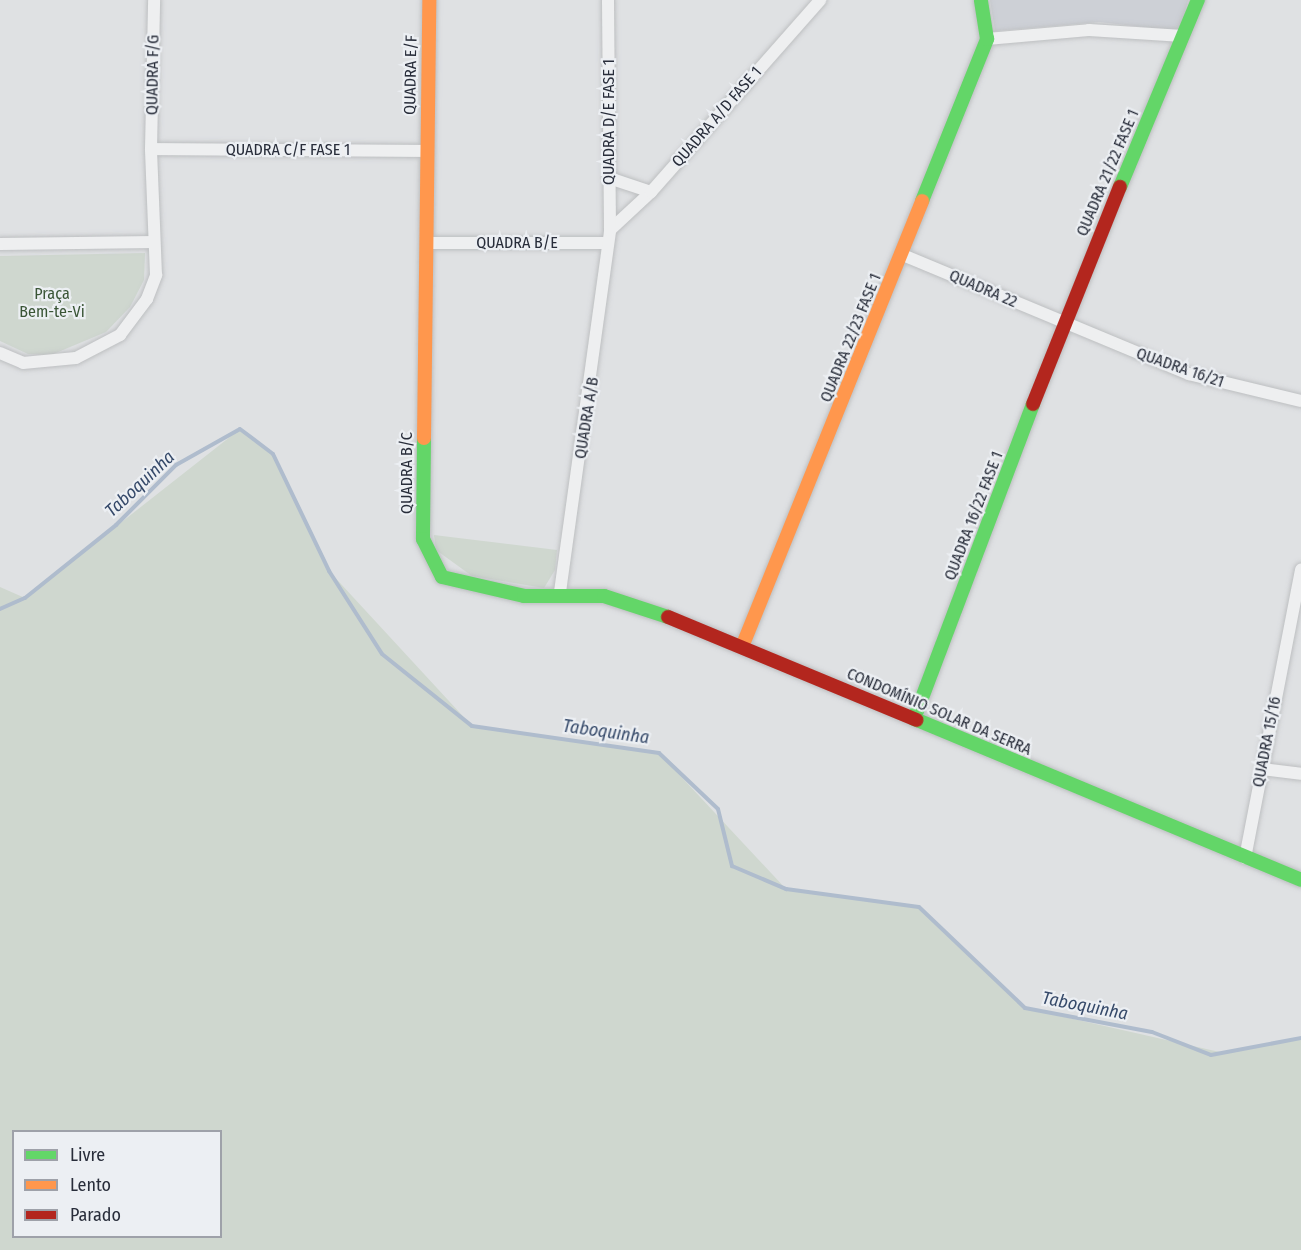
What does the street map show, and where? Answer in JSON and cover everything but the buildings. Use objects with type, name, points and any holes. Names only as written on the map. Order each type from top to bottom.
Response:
[{"type":"street","name":"QUADRA F/G","points":[[0,353],[23,363],[50,364],[76,358],[120,335],[135,320],[156,275],[151,149],[154,0]]},
{"type":"street","name":"QUADRA E/F","points":[[426,243],[425,151],[429,0]]},
{"type":"street","name":"QUADRA D/E FASE 1","points":[[608,0],[610,230],[608,243]]},
{"type":"street","name":"QUADRA A/D FASE 1","points":[[610,230],[651,192],[820,0]]},
{"type":"street","points":[[981,0],[987,39],[1089,30],[1183,36]]},
{"type":"street","name":"QUADRA 21/22 FASE 1","points":[[1063,324],[1198,0]]},
{"type":"street","name":"QUADRA 22/23 FASE 1","points":[[742,647],[903,255],[987,39]]},
{"type":"street","name":"QUADRA C/F FASE 1","points":[[151,149],[425,151]]},
{"type":"street","points":[[609,178],[651,192]]},
{"type":"street","points":[[0,244],[154,242]]},
{"type":"street","name":"QUADRA B/E","points":[[426,243],[608,243]]},
{"type":"street","name":"QUADRA B/C","points":[[426,243],[427,558],[442,576],[453,579],[524,596],[560,592]]},
{"type":"street","name":"QUADRA A/B","points":[[560,592],[608,243]]},
{"type":"street","name":"QUADRA 22","points":[[903,255],[1063,324]]},
{"type":"street","name":"QUADRA 16/21","points":[[1063,324],[1189,374],[1301,401]]},
{"type":"street","name":"QUADRA 16/22 FASE 1","points":[[914,720],[1063,324]]},
{"type":"street","name":"QUADRA 15/16","points":[[1245,858],[1262,769],[1296,628],[1301,569]]},
{"type":"street","name":"CONDOMÍNIO SOLAR DA SERRA","points":[[560,592],[604,596],[742,647],[1301,880]]},
{"type":"street","points":[[1262,769],[1301,774]]},
{"type":"shaded area","points":[[990,0],[1188,0],[1180,31],[1099,22],[995,31]]},
{"type":"green space","name":"Praça Bem-te-Vi","points":[[145,253],[144,280],[130,307],[106,332],[51,355],[28,354],[0,341],[0,256]]},
{"type":"green space","points":[[240,429],[273,454],[329,571],[472,726],[659,753],[786,889],[919,907],[1025,1008],[1224,1053],[1301,1038],[1301,1250],[0,1250],[0,587],[25,598]]},
{"type":"green space","points":[[434,535],[557,550],[555,570],[544,588],[472,576],[436,550]]},
{"type":"waterway","name":"Taboquinha","points":[[0,609],[25,598],[116,525],[176,465],[240,429],[273,454],[329,571],[382,654],[472,726],[659,753],[718,809],[732,866],[786,889],[919,907],[1025,1008],[1152,1032],[1211,1055],[1301,1038]]},
{"type":"traffic: fast","points":[[922,201],[987,39],[981,0]]},
{"type":"traffic: fast","points":[[1120,187],[1198,0]]},
{"type":"traffic: fast","points":[[914,719],[1033,404]]},
{"type":"traffic: fast","points":[[424,438],[423,539],[442,577],[524,596],[604,596],[668,617]]},
{"type":"traffic: fast","points":[[917,720],[1301,880]]},
{"type":"traffic: slow","points":[[424,438],[429,0]]},
{"type":"traffic: slow","points":[[742,647],[922,201]]},
{"type":"traffic: jam","points":[[1033,404],[1120,187]]},
{"type":"traffic: jam","points":[[668,617],[917,720]]}]
